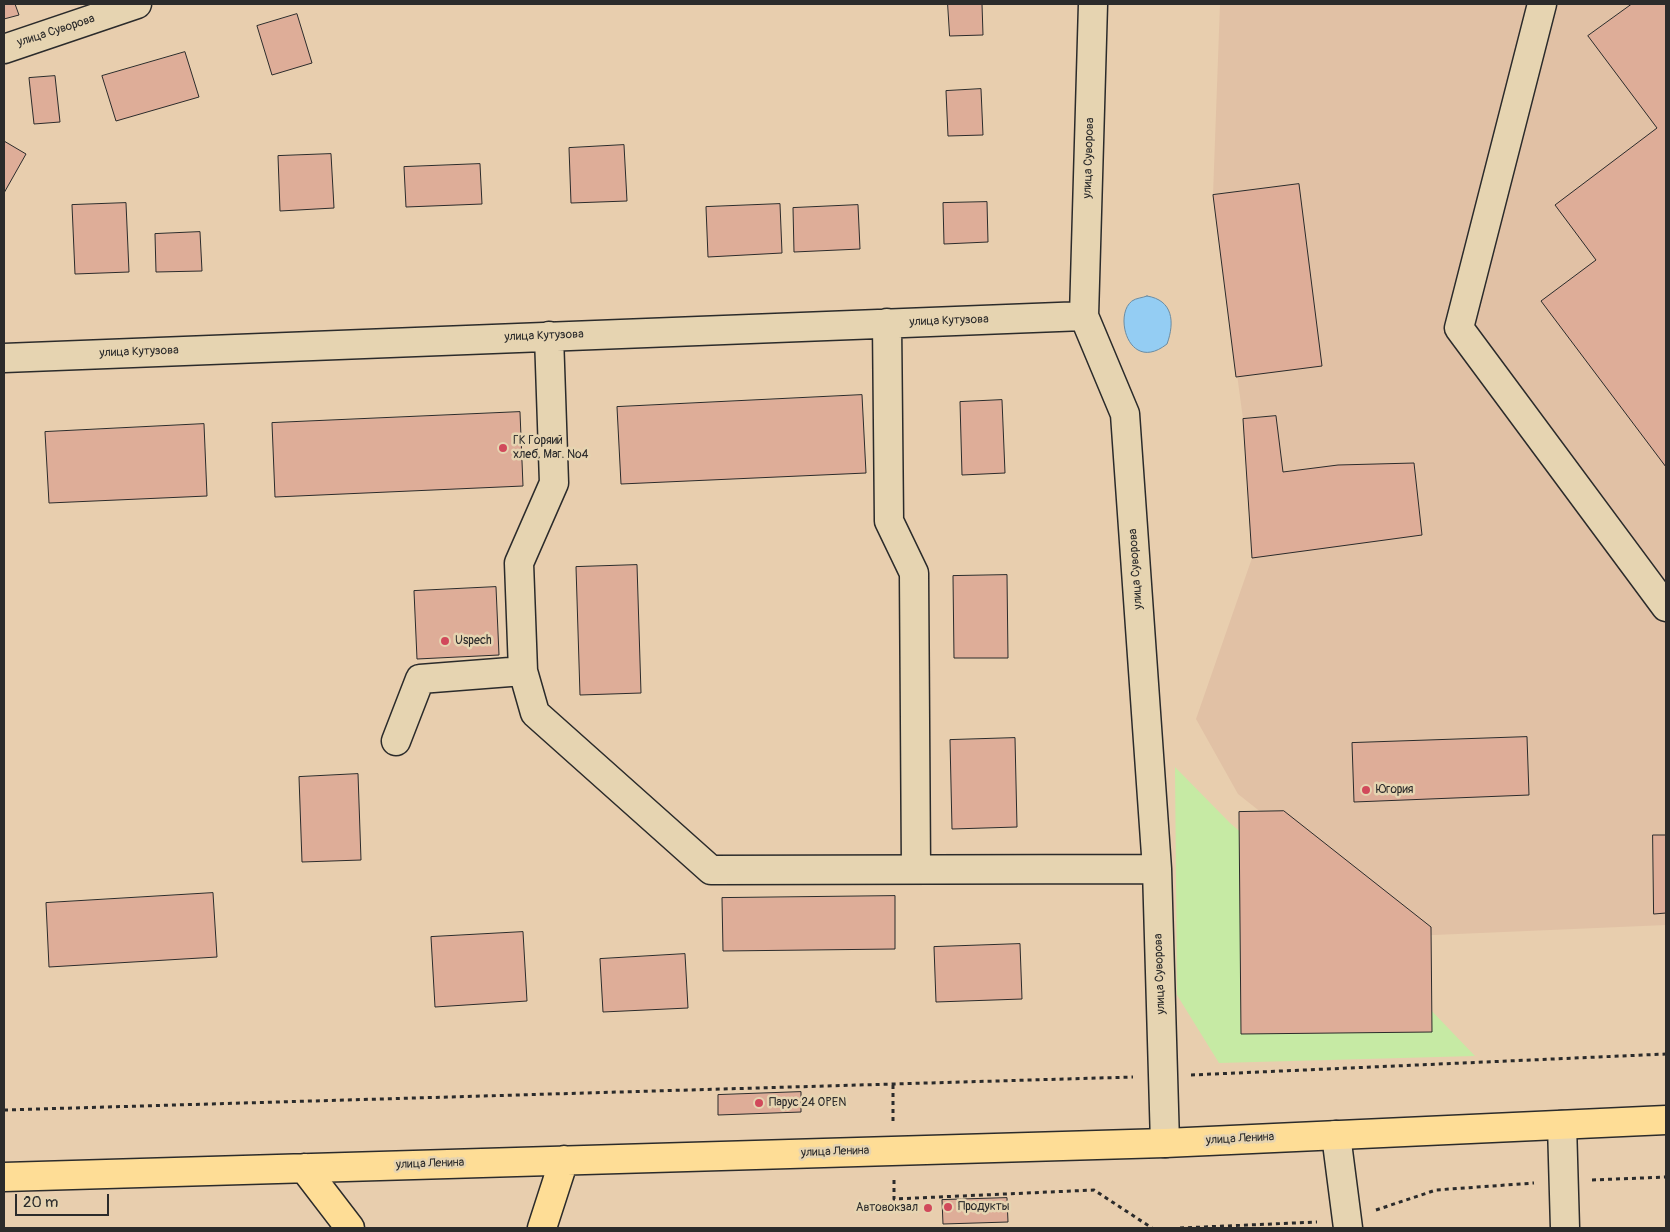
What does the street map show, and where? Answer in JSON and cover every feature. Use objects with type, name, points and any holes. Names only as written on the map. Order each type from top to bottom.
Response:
[{"type":"main road","name":"улица Ленина","points":[[4,1177],[1165,1143],[1666,1120]]},
{"type":"main road","points":[[542,1228],[564,1160]]},
{"type":"main road","points":[[304,1168],[350,1228]]},
{"type":"street","name":"улица Суворова","points":[[4,48],[137,4]]},
{"type":"street","name":"улица Суворова","points":[[1093,4],[1084,316],[1125,414],[1157,868],[1165,1143]]},
{"type":"street","points":[[1542,4],[1459,328],[1666,607]]},
{"type":"street","name":"улица Кутузова","points":[[4,358],[1084,316]]},
{"type":"street","points":[[887,323],[889,521],[914,573],[916,869]]},
{"type":"street","points":[[549,336],[554,482],[519,563],[523,671],[535,713],[710,870],[1157,868]]},
{"type":"street","points":[[396,741],[420,679],[523,671]]},
{"type":"street","points":[[1562,1125],[1565,1228]]},
{"type":"street","points":[[1336,1135],[1347,1224]]},
{"type":"path","points":[[4,1110],[1163,1076],[1666,1054]]},
{"type":"path","points":[[893,1085],[894,1199],[1094,1190],[1152,1228]]},
{"type":"path","points":[[1180,1228],[1347,1224],[1436,1190],[1666,1176]]},
{"type":"shaded area","points":[[1220,4],[1666,4],[1666,925],[1411,936],[1383,909],[1238,794],[1196,719],[1252,558],[1243,419],[1213,195]]},
{"type":"green space","points":[[1175,767],[1230,823],[1354,930],[1475,1056],[1219,1063],[1177,995]]},
{"type":"water","points":[[1147,296],[1156,298],[1167,307],[1170,313],[1171,328],[1167,344],[1154,351],[1143,352],[1134,347],[1128,339],[1124,318],[1126,308],[1132,301]]},
{"type":"building","points":[[4,4],[15,4],[19,15],[4,19]]},
{"type":"building","points":[[948,4],[982,4],[983,35],[950,36]]},
{"type":"building","points":[[1632,4],[1666,4],[1666,467],[1541,301],[1596,260],[1555,205],[1657,128],[1588,36]]},
{"type":"building","points":[[297,14],[312,63],[272,75],[257,26]]},
{"type":"building","points":[[185,52],[199,97],[116,121],[102,76]]},
{"type":"building","points":[[55,76],[60,122],[34,124],[29,78]]},
{"type":"building","points":[[981,89],[983,135],[948,136],[946,91]]},
{"type":"building","points":[[4,141],[26,154],[4,193]]},
{"type":"building","points":[[624,145],[627,201],[571,203],[569,148]]},
{"type":"building","points":[[331,154],[334,208],[280,211],[278,156]]},
{"type":"building","points":[[480,164],[482,204],[406,207],[404,167]]},
{"type":"building","points":[[1299,184],[1322,366],[1236,377],[1213,195]]},
{"type":"building","points":[[987,202],[988,242],[944,244],[943,203]]},
{"type":"building","points":[[126,203],[129,272],[75,274],[72,205]]},
{"type":"building","points":[[780,204],[782,253],[708,257],[706,207]]},
{"type":"building","points":[[858,205],[860,249],[794,252],[793,208]]},
{"type":"building","points":[[200,232],[202,271],[156,272],[155,234]]},
{"type":"building","points":[[862,395],[866,473],[621,484],[617,407]]},
{"type":"building","points":[[1002,400],[1005,473],[962,475],[960,402]]},
{"type":"building","points":[[520,412],[523,486],[275,497],[272,423]]},
{"type":"building","points":[[1276,416],[1283,472],[1338,465],[1414,463],[1422,535],[1252,558],[1243,419]]},
{"type":"building","points":[[204,424],[207,496],[49,503],[45,432]]},
{"type":"building","points":[[637,565],[641,693],[580,695],[576,567]]},
{"type":"building","points":[[1007,575],[1008,658],[954,658],[953,576]]},
{"type":"building","points":[[496,587],[499,655],[417,659],[414,591]]},
{"type":"building","points":[[1527,737],[1529,795],[1354,802],[1352,743]]},
{"type":"building","points":[[1015,738],[1017,827],[952,829],[950,740]]},
{"type":"building","points":[[358,774],[361,860],[302,862],[299,777]]},
{"type":"building","points":[[1284,811],[1431,927],[1432,1032],[1241,1034],[1239,812]]},
{"type":"building","points":[[1653,835],[1666,835],[1666,913],[1654,914]]},
{"type":"building","points":[[213,893],[217,957],[49,967],[46,903]]},
{"type":"building","points":[[895,896],[895,949],[723,951],[722,898]]},
{"type":"building","points":[[523,932],[527,1001],[435,1007],[431,937]]},
{"type":"building","points":[[1020,944],[1022,999],[936,1002],[934,947]]},
{"type":"building","points":[[685,954],[688,1008],[603,1012],[600,959]]},
{"type":"building","name":"Парус 24 OPEN","points":[[801,1092],[801,1112],[718,1115],[718,1095]]},
{"type":"building","points":[[1007,1198],[1008,1222],[943,1224],[942,1200]]},
{"type":"place","name":"ГК Горяий хлеб. Маг. №4","points":[[503,448]]},
{"type":"place","name":"Uspech","points":[[445,641]]},
{"type":"place","name":"Югория","points":[[1366,790]]},
{"type":"place","name":"Парус 24 OPEN","points":[[759,1103]]},
{"type":"place","name":"Продукты","points":[[948,1207]]},
{"type":"place","name":"Автовокзал","points":[[928,1208]]}]
